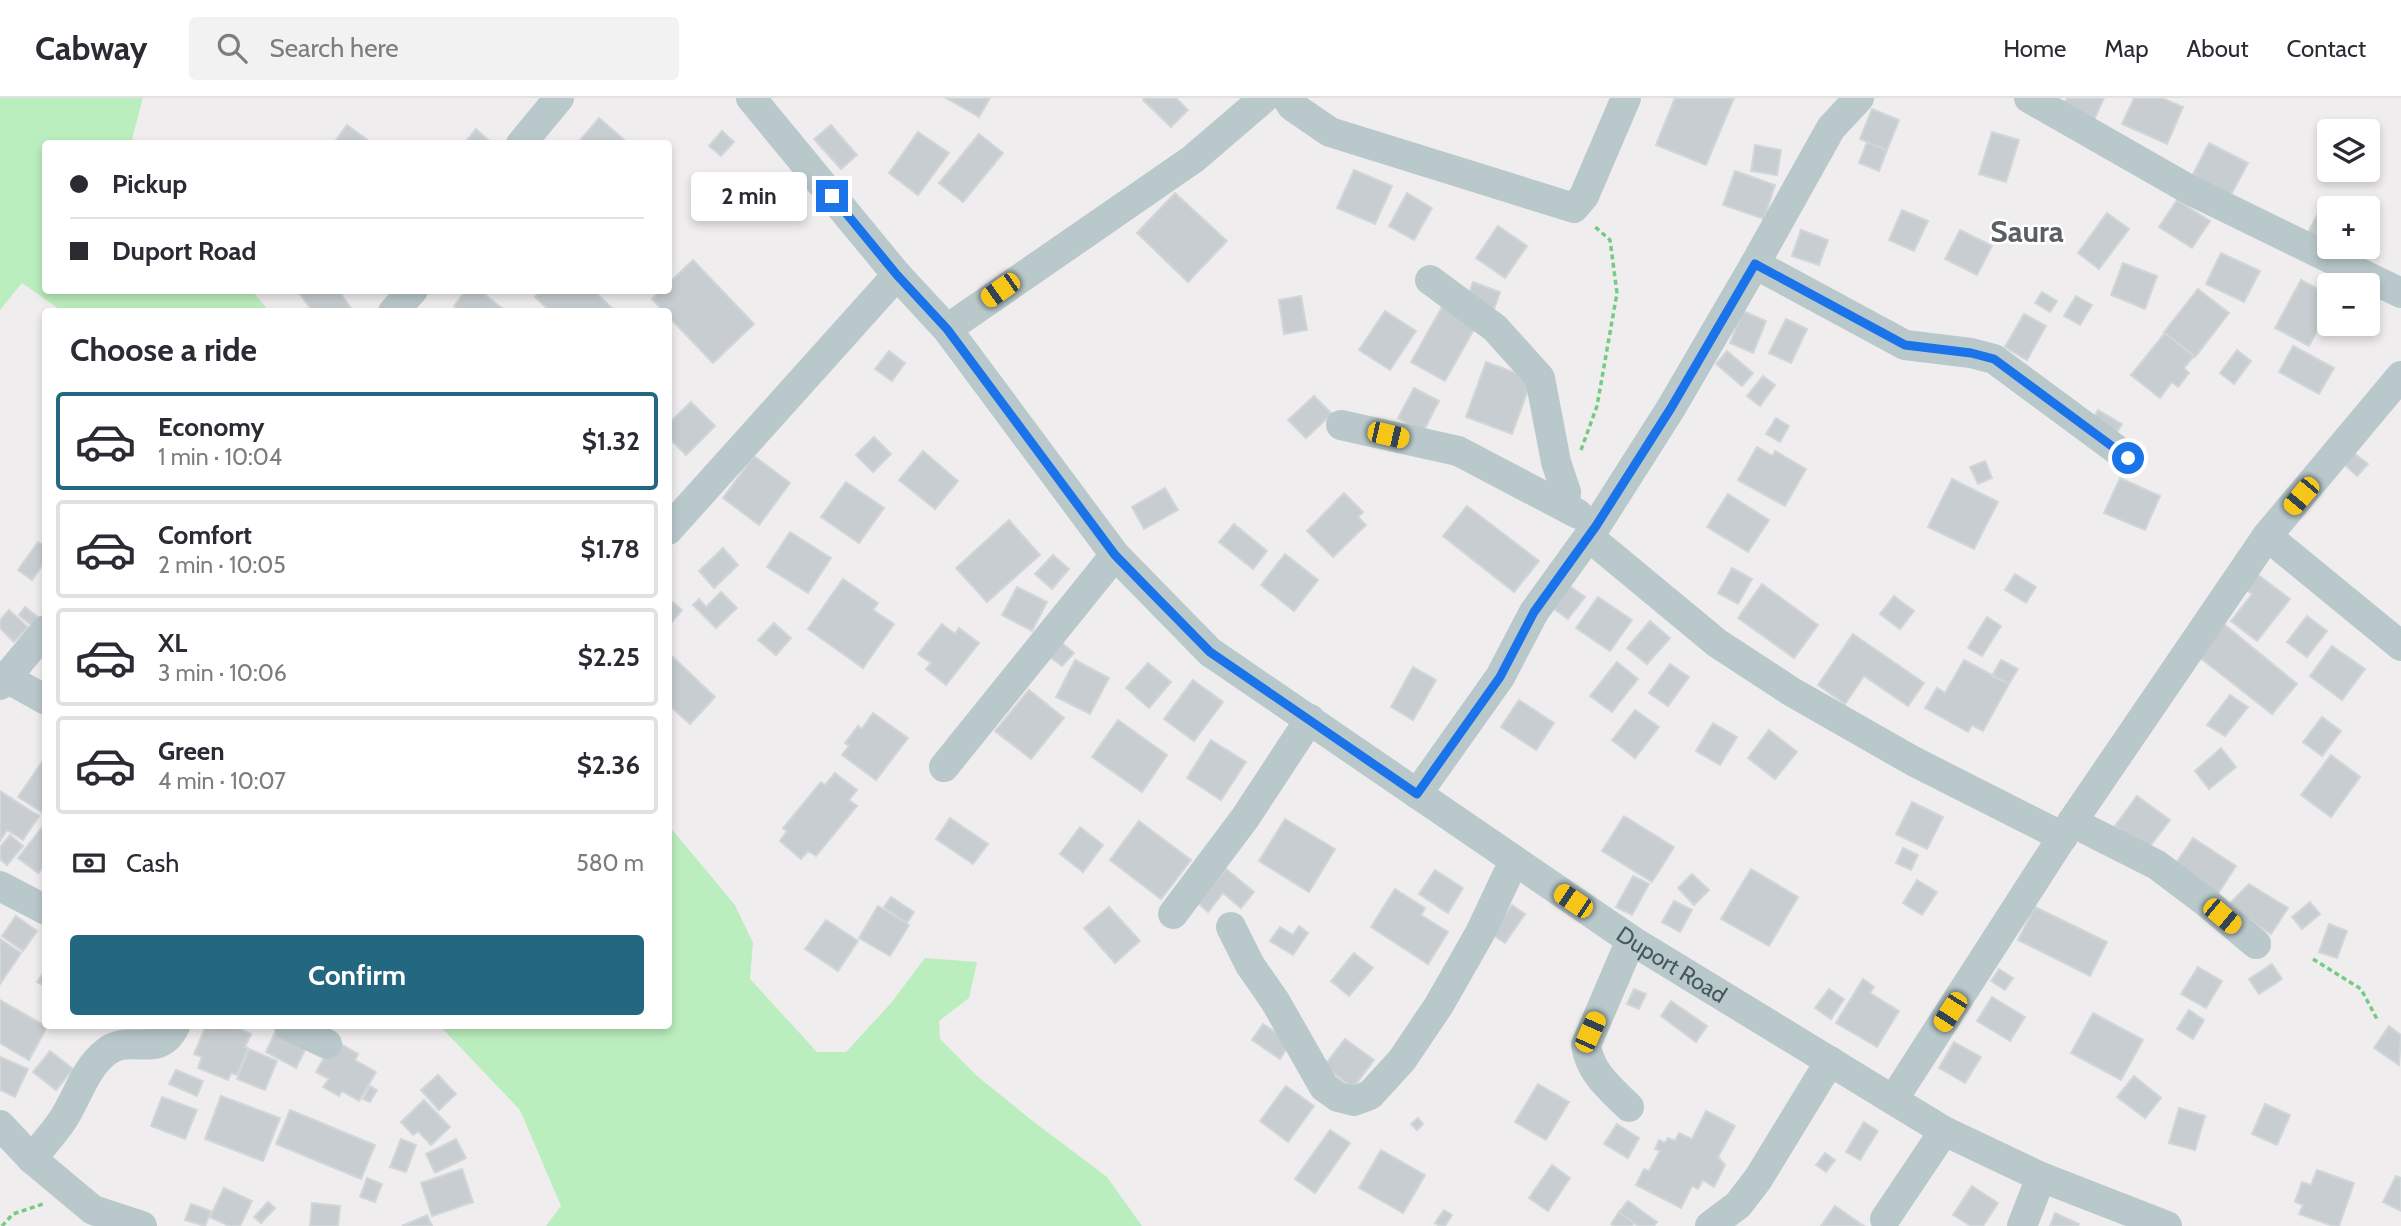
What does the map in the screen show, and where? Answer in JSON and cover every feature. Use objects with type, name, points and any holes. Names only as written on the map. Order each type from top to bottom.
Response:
[{"type":"street","points":[[524,140],[559,98]]},
{"type":"street","name":"Duport Road","points":[[751,98],[897,275],[947,329],[1115,555],[1210,652],[1632,940],[1944,1131],[2041,1177],[2167,1226]]},
{"type":"street","points":[[947,329],[1193,159],[1264,98]]},
{"type":"street","points":[[1287,98],[1292,106],[1330,132],[1574,208],[1584,196],[1626,98]]},
{"type":"street","points":[[1417,794],[1500,677],[1534,612],[1593,531],[1671,408],[1831,128],[1859,98]]},
{"type":"street","points":[[2029,98],[2190,190],[2401,293]]},
{"type":"street","points":[[1755,264],[1905,345],[1971,353],[1994,359],[2128,458]]},
{"type":"street","points":[[672,526],[897,275]]},
{"type":"street","points":[[1430,280],[1495,328],[1540,378],[1556,463],[1566,492],[1565,506]]},
{"type":"street","points":[[397,308],[409,294]]},
{"type":"street","points":[[1894,1100],[2068,829],[2267,536],[2401,376]]},
{"type":"street","points":[[1341,425],[1458,451],[1565,506],[1717,643],[1792,692],[1913,761],[2157,865],[2256,944]]},
{"type":"street","points":[[2267,536],[2401,646]]},
{"type":"street","points":[[944,767],[1115,555]]},
{"type":"street","points":[[42,635],[3,681],[42,698]]},
{"type":"street","points":[[1173,914],[1245,818],[1310,719]]},
{"type":"street","points":[[1231,927],[1250,965],[1275,1001],[1324,1087],[1338,1097],[1354,1101],[1370,1095],[1402,1060],[1439,1005],[1480,933],[1514,861]]},
{"type":"street","points":[[0,886],[42,908]]},
{"type":"street","points":[[1629,1107],[1595,1073],[1588,1060],[1587,1045],[1632,940]]},
{"type":"street","points":[[32,1159],[63,1119],[81,1085],[104,1054],[116,1045],[158,1045],[164,1042],[173,1029]]},
{"type":"street","points":[[295,1029],[327,1044]]},
{"type":"street","points":[[1710,1226],[1738,1205],[1758,1179],[1830,1061]]},
{"type":"street","points":[[0,1125],[32,1159],[93,1210],[142,1226]]},
{"type":"street","points":[[1885,1219],[1944,1131]]},
{"type":"street","points":[[2022,1226],[2041,1177]]},
{"type":"path","points":[[1574,208],[1609,240],[1617,293],[1597,406],[1579,455]]},
{"type":"path","points":[[2313,959],[2361,989],[2376,1019]]},
{"type":"path","points":[[2,1226],[13,1214],[74,1196]]},
{"type":"green space","points":[[0,98],[143,98],[132,140],[42,140],[42,294],[255,294],[266,308],[58,308],[22,283],[0,310]]},
{"type":"green space","points":[[672,830],[735,905],[753,943],[750,979],[817,1052],[846,1052],[891,1003],[925,958],[977,962],[969,998],[939,1021],[940,1039],[977,1076],[1107,1177],[1142,1226],[546,1226],[561,1206],[520,1110],[443,1029],[672,1029]]},
{"type":"building","points":[[946,98],[990,98],[979,117]]},
{"type":"building","points":[[1176,98],[1188,110],[1171,127],[1143,100]]},
{"type":"building","points":[[1675,98],[1734,98],[1706,165],[1656,145]]},
{"type":"building","points":[[2067,98],[2104,98],[2091,127],[2060,113]]},
{"type":"building","points":[[2134,98],[2162,98],[2183,107],[2167,144],[2122,124]]},
{"type":"building","points":[[1872,109],[1899,120],[1887,150],[1860,139]]},
{"type":"building","points":[[599,118],[624,140],[580,140]]},
{"type":"building","points":[[347,125],[368,140],[336,140]]},
{"type":"building","points":[[831,125],[857,155],[841,169],[814,139]]},
{"type":"building","points":[[476,129],[488,140],[467,140]]},
{"type":"building","points":[[722,131],[734,142],[721,156],[709,146]]},
{"type":"building","points":[[918,132],[949,153],[918,195],[889,173]]},
{"type":"building","points":[[1992,132],[2019,140],[2006,182],[1979,174]]},
{"type":"building","points":[[979,134],[1003,153],[963,202],[939,183]]},
{"type":"building","points":[[1867,142],[1887,150],[1879,171],[1859,163]]},
{"type":"building","points":[[2209,143],[2248,163],[2230,197],[2192,176]]},
{"type":"building","points":[[1755,145],[1781,150],[1777,175],[1751,171]]},
{"type":"building","points":[[1354,170],[1392,186],[1375,224],[1337,208]]},
{"type":"building","points":[[1735,171],[1775,185],[1764,219],[1723,205]]},
{"type":"building","points":[[1175,193],[1227,241],[1188,282],[1137,233]]},
{"type":"building","points":[[1407,193],[1432,208],[1414,240],[1389,226]]},
{"type":"building","points":[[2177,200],[2210,221],[2192,248],[2159,227]]},
{"type":"building","points":[[1902,210],[1928,221],[1914,251],[1889,240]]},
{"type":"building","points":[[2107,213],[2129,229],[2099,269],[2078,253]]},
{"type":"building","points":[[2317,215],[2317,240],[2306,236]]},
{"type":"building","points":[[1498,226],[1527,246],[1505,278],[1476,258]]},
{"type":"building","points":[[1801,230],[1828,240],[1819,265],[1792,256]]},
{"type":"building","points":[[1960,230],[1992,246],[1977,275],[1945,259]]},
{"type":"building","points":[[2221,253],[2260,271],[2244,302],[2206,284]]},
{"type":"building","points":[[693,260],[754,324],[713,363],[672,320],[672,308],[660,308],[652,299],[657,294],[672,294],[672,280]]},
{"type":"building","points":[[2123,263],[2157,276],[2145,309],[2111,295]]},
{"type":"building","points":[[2301,280],[2317,289],[2317,331],[2309,346],[2275,328]]},
{"type":"building","points":[[1473,282],[1500,292],[1494,309],[1467,299]]},
{"type":"building","points":[[2198,289],[2229,313],[2195,357],[2164,332]]},
{"type":"building","points":[[2042,292],[2057,301],[2050,312],[2035,303]]},
{"type":"building","points":[[300,294],[341,294],[351,308],[310,308]]},
{"type":"building","points":[[463,294],[484,294],[502,308],[456,308],[454,306]]},
{"type":"building","points":[[538,294],[597,294],[612,308],[547,308],[535,297]]},
{"type":"building","points":[[1301,296],[1307,330],[1284,334],[1279,300]]},
{"type":"building","points":[[2076,296],[2092,305],[2080,325],[2064,316]]},
{"type":"building","points":[[1443,305],[1477,324],[1445,381],[1411,362]]},
{"type":"building","points":[[1385,311],[1416,331],[1390,370],[1359,350]]},
{"type":"building","points":[[1743,311],[1766,321],[1753,353],[1730,343]]},
{"type":"building","points":[[2024,314],[2046,326],[2027,360],[2005,347]]},
{"type":"building","points":[[1786,319],[1807,329],[1791,363],[1769,353]]},
{"type":"building","points":[[2165,333],[2194,356],[2184,368],[2189,373],[2178,387],[2172,382],[2160,398],[2131,375]]},
{"type":"building","points":[[2293,346],[2334,368],[2319,394],[2279,372]]},
{"type":"building","points":[[2237,350],[2251,361],[2234,384],[2220,373]]},
{"type":"building","points":[[889,351],[905,363],[892,381],[875,369]]},
{"type":"building","points":[[1727,351],[1753,373],[1742,386],[1716,364]]},
{"type":"building","points":[[1486,362],[1532,379],[1512,434],[1466,417]]},
{"type":"building","points":[[1763,376],[1775,385],[1760,406],[1747,396]]},
{"type":"building","points":[[1414,388],[1439,401],[1423,432],[1398,418]]},
{"type":"building","points":[[1314,396],[1332,414],[1306,438],[1288,420]]},
{"type":"building","points":[[691,402],[715,426],[686,455],[672,441],[672,420]]},
{"type":"building","points":[[2098,410],[2122,424],[2114,437],[2090,423]]},
{"type":"building","points":[[1776,418],[1789,426],[1780,442],[1766,434]]},
{"type":"building","points":[[874,437],[891,454],[873,472],[856,455]]},
{"type":"building","points":[[1757,447],[1773,456],[1775,451],[1806,469],[1785,506],[1738,480]]},
{"type":"building","points":[[923,451],[958,481],[935,509],[899,480]]},
{"type":"building","points":[[2354,453],[2368,464],[2357,476],[2344,464]]},
{"type":"building","points":[[754,456],[790,483],[759,525],[723,498]]},
{"type":"building","points":[[1985,461],[1992,478],[1978,484],[1970,467]]},
{"type":"building","points":[[2120,478],[2160,496],[2145,530],[2104,513]]},
{"type":"building","points":[[1952,479],[1998,502],[1974,549],[1928,527]]},
{"type":"building","points":[[846,482],[884,508],[859,543],[821,517]]},
{"type":"building","points":[[1165,488],[1178,510],[1144,529],[1132,507]]},
{"type":"building","points":[[1344,493],[1363,512],[1358,517],[1366,525],[1333,557],[1307,531]]},
{"type":"building","points":[[1728,494],[1769,520],[1748,552],[1707,527]]},
{"type":"building","points":[[1467,506],[1539,561],[1514,592],[1443,536]]},
{"type":"building","points":[[1009,520],[1040,555],[987,602],[956,568]]},
{"type":"building","points":[[1234,524],[1267,551],[1253,569],[1219,542]]},
{"type":"building","points":[[790,532],[831,558],[808,593],[767,567]]},
{"type":"building","points":[[38,542],[42,544],[42,566],[32,580],[18,570]]},
{"type":"building","points":[[723,548],[738,565],[714,588],[699,571]]},
{"type":"building","points":[[1285,554],[1318,580],[1294,611],[1261,585]]},
{"type":"building","points":[[1053,555],[1069,569],[1052,589],[1035,574]]},
{"type":"building","points":[[1732,568],[1752,579],[1738,604],[1718,593]]},
{"type":"building","points":[[2015,574],[2036,587],[2026,603],[2005,590]]},
{"type":"building","points":[[2257,574],[2290,599],[2257,641],[2231,621],[2252,594],[2245,589]]},
{"type":"building","points":[[843,579],[878,603],[873,610],[894,624],[863,668],[808,629]]},
{"type":"building","points":[[1564,582],[1585,597],[1568,619],[1547,604]]},
{"type":"building","points":[[1762,584],[1818,625],[1794,658],[1738,618]]},
{"type":"building","points":[[1017,587],[1047,602],[1032,631],[1002,615]]},
{"type":"building","points":[[721,592],[737,608],[716,628],[693,605],[699,599],[706,607]]},
{"type":"building","points":[[1894,596],[1914,611],[1900,629],[1880,614]]},
{"type":"building","points":[[1598,597],[1632,620],[1610,651],[1576,628]]},
{"type":"building","points":[[672,603],[682,610],[672,622]]},
{"type":"building","points":[[25,607],[38,617],[32,626],[19,615]]},
{"type":"building","points":[[9,610],[28,627],[14,642],[0,628],[0,620]]},
{"type":"building","points":[[2307,616],[2327,631],[2307,657],[2287,642]]},
{"type":"building","points":[[1987,617],[2001,626],[1982,656],[1968,648]]},
{"type":"building","points":[[1650,621],[1670,638],[1647,664],[1627,648]]},
{"type":"building","points":[[774,623],[791,638],[776,655],[758,640]]},
{"type":"building","points":[[942,624],[955,634],[959,628],[979,643],[946,685],[926,669],[931,663],[918,654]]},
{"type":"building","points":[[2224,624],[2297,684],[2272,714],[2198,656]]},
{"type":"building","points":[[1853,634],[1924,683],[1908,706],[1864,676],[1845,704],[1818,685]]},
{"type":"building","points":[[1054,636],[1074,653],[1062,666],[1042,651]]},
{"type":"building","points":[[2332,646],[2365,669],[2342,700],[2310,676]]},
{"type":"building","points":[[672,658],[715,697],[690,724],[672,708]]},
{"type":"building","points":[[1075,660],[1109,678],[1090,714],[1056,697]]},
{"type":"building","points":[[1964,660],[2009,684],[1983,731],[1972,725],[1968,732],[1925,708],[1937,688],[1945,693]]},
{"type":"building","points":[[2001,660],[2018,669],[2009,684],[1992,676]]},
{"type":"building","points":[[1617,662],[1638,679],[1612,712],[1590,696]]},
{"type":"building","points":[[1148,663],[1171,682],[1149,708],[1126,688]]},
{"type":"building","points":[[1670,664],[1689,677],[1668,706],[1649,693]]},
{"type":"building","points":[[1413,667],[1436,680],[1413,720],[1391,707]]},
{"type":"building","points":[[1193,680],[1223,702],[1194,741],[1164,719]]},
{"type":"building","points":[[1029,690],[1064,718],[1031,759],[995,731]]},
{"type":"building","points":[[2230,695],[2248,707],[2225,736],[2207,725]]},
{"type":"building","points":[[1519,700],[1554,723],[1536,750],[1501,727]]},
{"type":"building","points":[[1635,710],[1659,727],[1635,758],[1612,740]]},
{"type":"building","points":[[873,713],[908,738],[876,780],[842,755],[849,746],[845,743],[858,726],[862,729]]},
{"type":"building","points":[[2322,717],[2341,731],[2322,756],[2303,742]]},
{"type":"building","points":[[1118,720],[1167,755],[1142,792],[1092,757]]},
{"type":"building","points":[[1713,723],[1737,737],[1720,765],[1696,751]]},
{"type":"building","points":[[1769,730],[1797,752],[1775,779],[1748,758]]},
{"type":"building","points":[[1211,740],[1246,762],[1221,800],[1187,778]]},
{"type":"building","points":[[2221,748],[2236,767],[2209,789],[2195,771]]},
{"type":"building","points":[[2331,755],[2360,777],[2331,817],[2301,795]]},
{"type":"building","points":[[42,762],[42,812],[18,797]]},
{"type":"building","points":[[835,773],[857,790],[849,800],[857,806],[816,856],[808,851],[801,859],[780,841],[787,831],[783,828],[821,782],[825,785]]},
{"type":"building","points":[[0,791],[39,816],[23,840],[7,830],[0,841]]},
{"type":"building","points":[[2137,796],[2170,820],[2147,850],[2115,826]]},
{"type":"building","points":[[1912,802],[1943,817],[1927,849],[1896,834]]},
{"type":"building","points":[[1624,816],[1674,847],[1652,882],[1602,851]]},
{"type":"building","points":[[950,818],[988,844],[973,864],[936,839]]},
{"type":"building","points":[[1285,819],[1335,849],[1309,892],[1259,861]]},
{"type":"building","points":[[1139,821],[1191,860],[1161,899],[1110,860]]},
{"type":"building","points":[[42,827],[42,868],[38,873],[18,858]]},
{"type":"building","points":[[1080,827],[1103,845],[1083,872],[1060,854]]},
{"type":"building","points":[[10,835],[23,846],[7,865],[0,859],[0,847]]},
{"type":"building","points":[[2193,838],[2236,866],[2217,895],[2174,866]]},
{"type":"building","points":[[1903,848],[1918,855],[1911,870],[1896,863]]},
{"type":"building","points":[[1226,869],[1254,892],[1241,908],[1223,893],[1208,912],[1197,902]]},
{"type":"building","points":[[1751,869],[1798,897],[1769,946],[1721,919]]},
{"type":"building","points":[[1435,870],[1463,888],[1448,913],[1419,894]]},
{"type":"building","points":[[1692,874],[1709,890],[1694,905],[1678,888]]},
{"type":"building","points":[[1633,876],[1649,884],[1632,915],[1616,907]]},
{"type":"building","points":[[1917,880],[1937,892],[1922,915],[1903,903]]},
{"type":"building","points":[[2249,884],[2288,908],[2271,934],[2228,905]]},
{"type":"building","points":[[1395,889],[1425,908],[1421,915],[1448,932],[1428,964],[1371,927]]},
{"type":"building","points":[[891,897],[914,912],[907,923],[884,907]]},
{"type":"building","points":[[1674,901],[1692,910],[1680,932],[1662,922]]},
{"type":"building","points":[[2310,902],[2320,914],[2302,929],[2292,917]]},
{"type":"building","points":[[1512,905],[1525,914],[1505,943],[1491,934]]},
{"type":"building","points":[[878,906],[909,925],[890,956],[859,938]]},
{"type":"building","points":[[1109,907],[1140,941],[1115,963],[1084,928]]},
{"type":"building","points":[[2035,907],[2107,942],[2090,976],[2018,940]]},
{"type":"building","points":[[16,916],[37,931],[23,951],[2,936]]},
{"type":"building","points":[[826,920],[858,941],[838,971],[805,949]]},
{"type":"building","points":[[2329,924],[2347,931],[2337,958],[2319,952]]},
{"type":"building","points":[[1299,926],[1308,933],[1293,955],[1270,941],[1280,927],[1293,935]]},
{"type":"building","points":[[0,939],[21,953],[0,984]]},
{"type":"building","points":[[1354,953],[1373,968],[1349,996],[1331,981]]},
{"type":"building","points":[[2272,964],[2282,979],[2259,994],[2249,979]]},
{"type":"building","points":[[2198,967],[2222,981],[2206,1008],[2181,994]]},
{"type":"building","points":[[1999,969],[2013,978],[2005,990],[1991,981]]},
{"type":"building","points":[[1863,979],[1874,987],[1870,993],[1899,1011],[1877,1047],[1836,1023]]},
{"type":"building","points":[[1634,989],[1646,994],[1639,1009],[1627,1004]]},
{"type":"building","points":[[1829,989],[1844,999],[1831,1019],[1815,1008]]},
{"type":"building","points":[[1992,997],[2025,1017],[2010,1041],[1977,1021]]},
{"type":"building","points":[[0,1000],[46,1029],[29,1060],[0,1043]]},
{"type":"building","points":[[1671,1001],[1707,1026],[1696,1042],[1661,1016]]},
{"type":"building","points":[[2189,1010],[2204,1020],[2193,1039],[2177,1029]]},
{"type":"building","points":[[2093,1013],[2143,1040],[2121,1080],[2071,1053]]},
{"type":"building","points":[[1263,1024],[1291,1042],[1280,1059],[1252,1040]]},
{"type":"building","points":[[2389,1026],[2401,1035],[2399,1065],[2374,1048]]},
{"type":"building","points":[[205,1029],[240,1029],[251,1034],[237,1075],[231,1073],[228,1080],[198,1068],[202,1057],[194,1054]]},
{"type":"building","points":[[277,1029],[308,1044],[296,1068],[266,1052]]},
{"type":"building","points":[[1345,1039],[1374,1060],[1353,1088],[1324,1066]]},
{"type":"building","points":[[334,1040],[358,1054],[355,1060],[376,1072],[359,1101],[342,1091],[339,1096],[323,1087],[329,1079],[316,1072]]},
{"type":"building","points":[[1954,1042],[1981,1057],[1965,1083],[1939,1068]]},
{"type":"building","points":[[249,1049],[277,1061],[265,1090],[237,1079]]},
{"type":"building","points":[[50,1051],[73,1069],[56,1090],[33,1072]]},
{"type":"building","points":[[0,1057],[28,1069],[15,1097],[0,1090]]},
{"type":"building","points":[[176,1070],[203,1081],[197,1096],[169,1084]]},
{"type":"building","points":[[438,1075],[456,1094],[439,1110],[421,1090]]},
{"type":"building","points":[[2134,1076],[2161,1098],[2145,1118],[2117,1097]]},
{"type":"building","points":[[1538,1084],[1569,1102],[1546,1140],[1515,1122]]},
{"type":"building","points":[[370,1086],[377,1090],[370,1102],[363,1099]]},
{"type":"building","points":[[1286,1086],[1314,1106],[1288,1142],[1260,1121]]},
{"type":"building","points":[[221,1096],[280,1118],[263,1161],[205,1139]]},
{"type":"building","points":[[162,1097],[197,1110],[185,1139],[151,1126]]},
{"type":"building","points":[[424,1100],[450,1127],[431,1145],[418,1131],[413,1135],[401,1122]]},
{"type":"building","points":[[2265,1104],[2290,1115],[2277,1145],[2252,1134]]},
{"type":"building","points":[[2179,1108],[2205,1116],[2195,1150],[2169,1143]]},
{"type":"building","points":[[290,1110],[375,1145],[361,1179],[276,1144]]},
{"type":"building","points":[[1706,1111],[1735,1126],[1718,1157],[1725,1165],[1714,1187],[1703,1180],[1698,1189],[1692,1186],[1681,1208],[1636,1185],[1644,1169],[1649,1171],[1660,1151],[1655,1149],[1659,1140],[1665,1143],[1668,1138],[1675,1141],[1679,1133],[1692,1139]]},
{"type":"building","points":[[1418,1118],[1423,1124],[1417,1130],[1411,1124]]},
{"type":"building","points":[[1864,1122],[1878,1131],[1860,1160],[1846,1152]]},
{"type":"building","points":[[1617,1124],[1639,1138],[1628,1158],[1604,1144]]},
{"type":"building","points":[[1330,1130],[1350,1143],[1315,1193],[1295,1179]]},
{"type":"building","points":[[401,1139],[416,1145],[406,1172],[390,1167]]},
{"type":"building","points":[[456,1139],[466,1158],[435,1173],[426,1154]]},
{"type":"building","points":[[1381,1150],[1425,1175],[1403,1213],[1359,1188]]},
{"type":"building","points":[[1825,1153],[1835,1160],[1826,1172],[1816,1165]]},
{"type":"building","points":[[1552,1165],[1570,1178],[1548,1211],[1529,1198]]},
{"type":"building","points":[[462,1169],[473,1202],[432,1216],[421,1183]]},
{"type":"building","points":[[2317,1170],[2354,1183],[2339,1226],[2299,1214],[2303,1205],[2295,1202],[2302,1182],[2311,1185]]},
{"type":"building","points":[[2396,1176],[2401,1178],[2401,1211],[2383,1202]]},
{"type":"building","points":[[367,1178],[382,1184],[375,1202],[360,1197]]},
{"type":"building","points":[[1972,1186],[1998,1203],[1983,1226],[1971,1226],[1953,1215]]},
{"type":"building","points":[[224,1188],[252,1201],[240,1226],[229,1226],[210,1217]]},
{"type":"building","points":[[1628,1201],[1657,1222],[1654,1226],[1638,1226],[1619,1212]]},
{"type":"building","points":[[268,1202],[275,1208],[261,1223],[254,1217]]},
{"type":"building","points":[[312,1203],[340,1206],[338,1226],[310,1226]]},
{"type":"building","points":[[191,1204],[211,1211],[205,1226],[185,1220]]},
{"type":"building","points":[[1835,1206],[1864,1226],[1821,1226]]},
{"type":"building","points":[[1444,1210],[1452,1215],[1445,1226],[1440,1226],[1435,1223]]},
{"type":"building","points":[[1619,1212],[1634,1223],[1632,1226],[1611,1224]]},
{"type":"building","points":[[2055,1213],[2079,1224],[2078,1226],[2050,1226]]},
{"type":"building","points":[[427,1215],[432,1226],[402,1226]]},
{"type":"district","name":"Saura","points":[[2027,231]]},
{"type":"route","points":[[832,196],[897,275],[947,329],[1115,555],[1153,594],[1210,652],[1417,794],[1500,677],[1534,612],[1589,537],[1671,408],[1755,264],[1905,345],[1971,353],[1994,359],[2128,458]]}]
